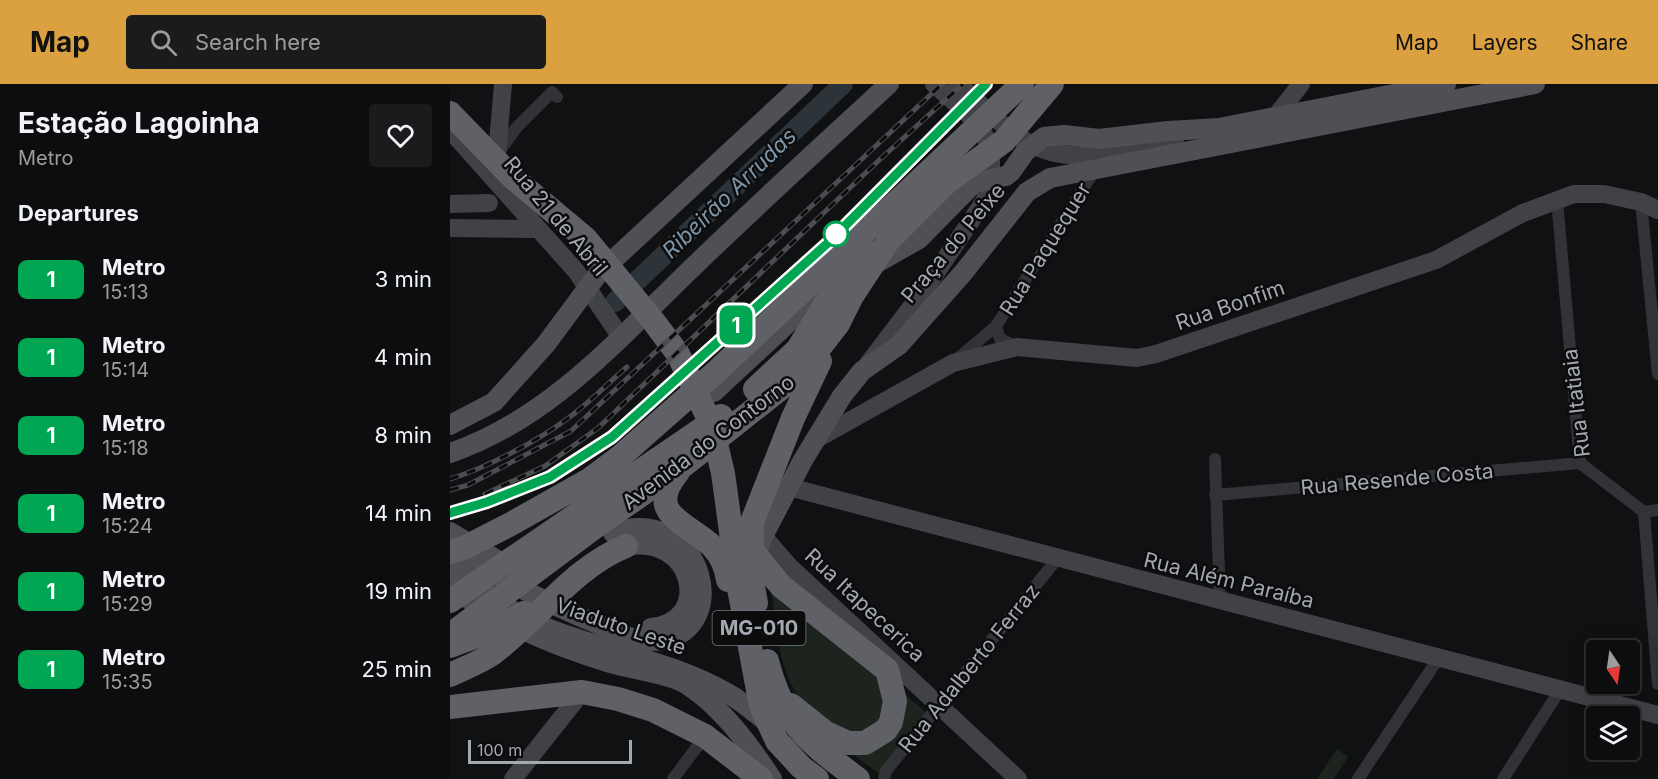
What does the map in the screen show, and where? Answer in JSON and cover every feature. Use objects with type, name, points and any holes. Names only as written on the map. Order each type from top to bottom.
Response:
[{"type":"highway","name":"Avenida do Contorno","points":[[450,550],[488,536],[590,480],[621,456],[716,372],[881,214],[1022,84]]},
{"type":"highway","name":"Avenida do Contorno","points":[[450,635],[684,465],[800,373],[838,324],[852,296],[888,241],[947,182],[1004,141],[1052,84]]},
{"type":"highway","points":[[450,113],[512,177],[586,239],[678,354],[711,424],[728,504],[738,583],[760,706],[777,741],[801,767],[817,779]]},
{"type":"highway","name":"Avenida do Contorno","points":[[450,601],[675,448],[773,374],[798,348],[881,214]]},
{"type":"highway","points":[[753,562],[753,522],[793,418],[838,324]]},
{"type":"highway","points":[[590,480],[627,459],[714,392]]},
{"type":"highway","points":[[508,560],[559,519],[659,447],[682,427],[714,392]]},
{"type":"highway","points":[[684,465],[670,482],[664,495],[665,506],[670,515],[713,547],[725,563],[752,683],[759,701],[781,733]]},
{"type":"highway","points":[[728,504],[743,539],[762,566],[781,586],[886,670],[895,701],[891,722],[878,736],[865,743],[848,743],[826,733],[775,692]]},
{"type":"highway","points":[[567,548],[620,539]]},
{"type":"highway","points":[[450,675],[490,655],[608,553],[620,539]]},
{"type":"highway","name":"MG-010","points":[[753,562],[752,581],[759,627],[775,692],[788,718],[801,734],[858,779]]},
{"type":"highway","points":[[450,646],[490,631],[556,596]]},
{"type":"highway","points":[[457,712],[524,698],[582,692],[618,699],[653,710],[705,735],[761,779]]},
{"type":"main road","points":[[450,425],[494,402],[546,344],[587,285],[803,84]]},
{"type":"main road","points":[[450,453],[476,444],[519,422],[586,369],[889,84]]},
{"type":"main road","points":[[714,392],[801,311],[834,285],[891,257],[919,239],[966,190],[984,180],[1006,176],[1035,142],[1054,135],[1099,139],[1219,128],[1446,84]]},
{"type":"main road","name":"Praça do Peixe","points":[[753,562],[763,536],[789,487],[842,396],[862,371],[899,345],[963,273],[1027,192],[1050,178],[1535,84]]},
{"type":"main road","name":"Viaduto Leste","points":[[450,550],[532,596],[619,633],[651,641],[673,636],[695,617],[703,596],[699,570],[682,545],[668,534],[640,527],[620,539]]},
{"type":"main road","name":"Viaduto Leste","points":[[450,532],[537,583],[592,610],[647,628],[668,624],[686,607],[689,584],[685,570],[666,550],[643,542],[620,539]]},
{"type":"main road","name":"Viaduto Leste","points":[[450,567],[503,605],[545,627],[576,639],[656,662],[705,681],[730,695],[781,733],[804,760],[828,779]]},
{"type":"main road","name":"Viaduto Leste","points":[[450,587],[493,616],[534,637],[609,663],[684,683],[712,703],[772,779]]},
{"type":"street","points":[[489,203],[500,183],[497,154],[502,84]]},
{"type":"street","points":[[862,371],[925,289],[985,200],[991,177],[991,159],[987,138],[977,122],[934,84]]},
{"type":"street","points":[[958,84],[1027,142],[1053,154],[1076,157],[1103,154],[1219,128]]},
{"type":"street","points":[[1276,116],[1301,84]]},
{"type":"street","points":[[497,154],[517,127],[552,92],[557,97]]},
{"type":"street","name":"Rua 21 de Abril","points":[[450,130],[500,183],[587,285],[620,336]]},
{"type":"street","name":"Rua Paquequer","points":[[953,363],[996,326],[1094,171]]},
{"type":"street","name":"Rua Bonfim","points":[[815,440],[953,363],[1017,347],[1137,358],[1156,354],[1436,260],[1523,213],[1574,194],[1604,194],[1641,202],[1658,210]]},
{"type":"street","name":"Rua Itatiaia","points":[[1557,199],[1580,463],[1644,512]]},
{"type":"street","points":[[1641,202],[1658,374]]},
{"type":"street","points":[[450,204],[489,203],[499,209],[509,228]]},
{"type":"street","points":[[450,228],[538,229]]},
{"type":"street","name":"Rua Paquequer","points":[[996,326],[1000,339],[1017,347]]},
{"type":"street","points":[[1215,459],[1221,602]]},
{"type":"street","name":"Rua Resende Costa","points":[[1215,495],[1580,463]]},
{"type":"street","name":"Rua Além Paraíba","points":[[789,487],[1658,715]]},
{"type":"street","points":[[1658,510],[1644,512],[1658,684]]},
{"type":"street","name":"Rua Itapecerica","points":[[763,536],[788,565],[1018,779]]},
{"type":"street","name":"Rua Adalberto Ferraz","points":[[884,779],[886,771],[1057,558]]},
{"type":"street","points":[[1358,779],[1440,656]]},
{"type":"street","name":"Rua Itapecerica","points":[[886,670],[928,700],[939,705]]},
{"type":"street","points":[[1503,779],[1560,690]]},
{"type":"street","points":[[513,779],[582,692]]},
{"type":"street","points":[[524,698],[547,709],[552,727]]},
{"type":"street","points":[[673,779],[705,735]]},
{"type":"shaded area","points":[[771,590],[886,684],[887,721],[856,739],[809,708],[791,683],[785,668],[777,637]]},
{"type":"shaded area","points":[[900,690],[929,715],[881,775],[847,750],[876,744]]},
{"type":"shaded area","points":[[1337,749],[1348,757],[1334,779],[1317,779]]},
{"type":"waterway","name":"Ribeirão Arrudas","points":[[615,302],[843,84]]},
{"type":"railway","points":[[450,490],[468,485],[571,431],[942,84]]},
{"type":"railway","points":[[485,494],[545,466],[598,428],[876,163],[963,84]]},
{"type":"railway","points":[[450,513],[487,502],[550,477],[612,437],[830,241],[986,84]]},
{"type":"railway","points":[[450,479],[495,461],[541,437],[575,413],[627,367]]},
{"type":"metro line","name":"1","points":[[450,513],[487,502],[550,477],[612,437],[830,241],[986,84]]}]
